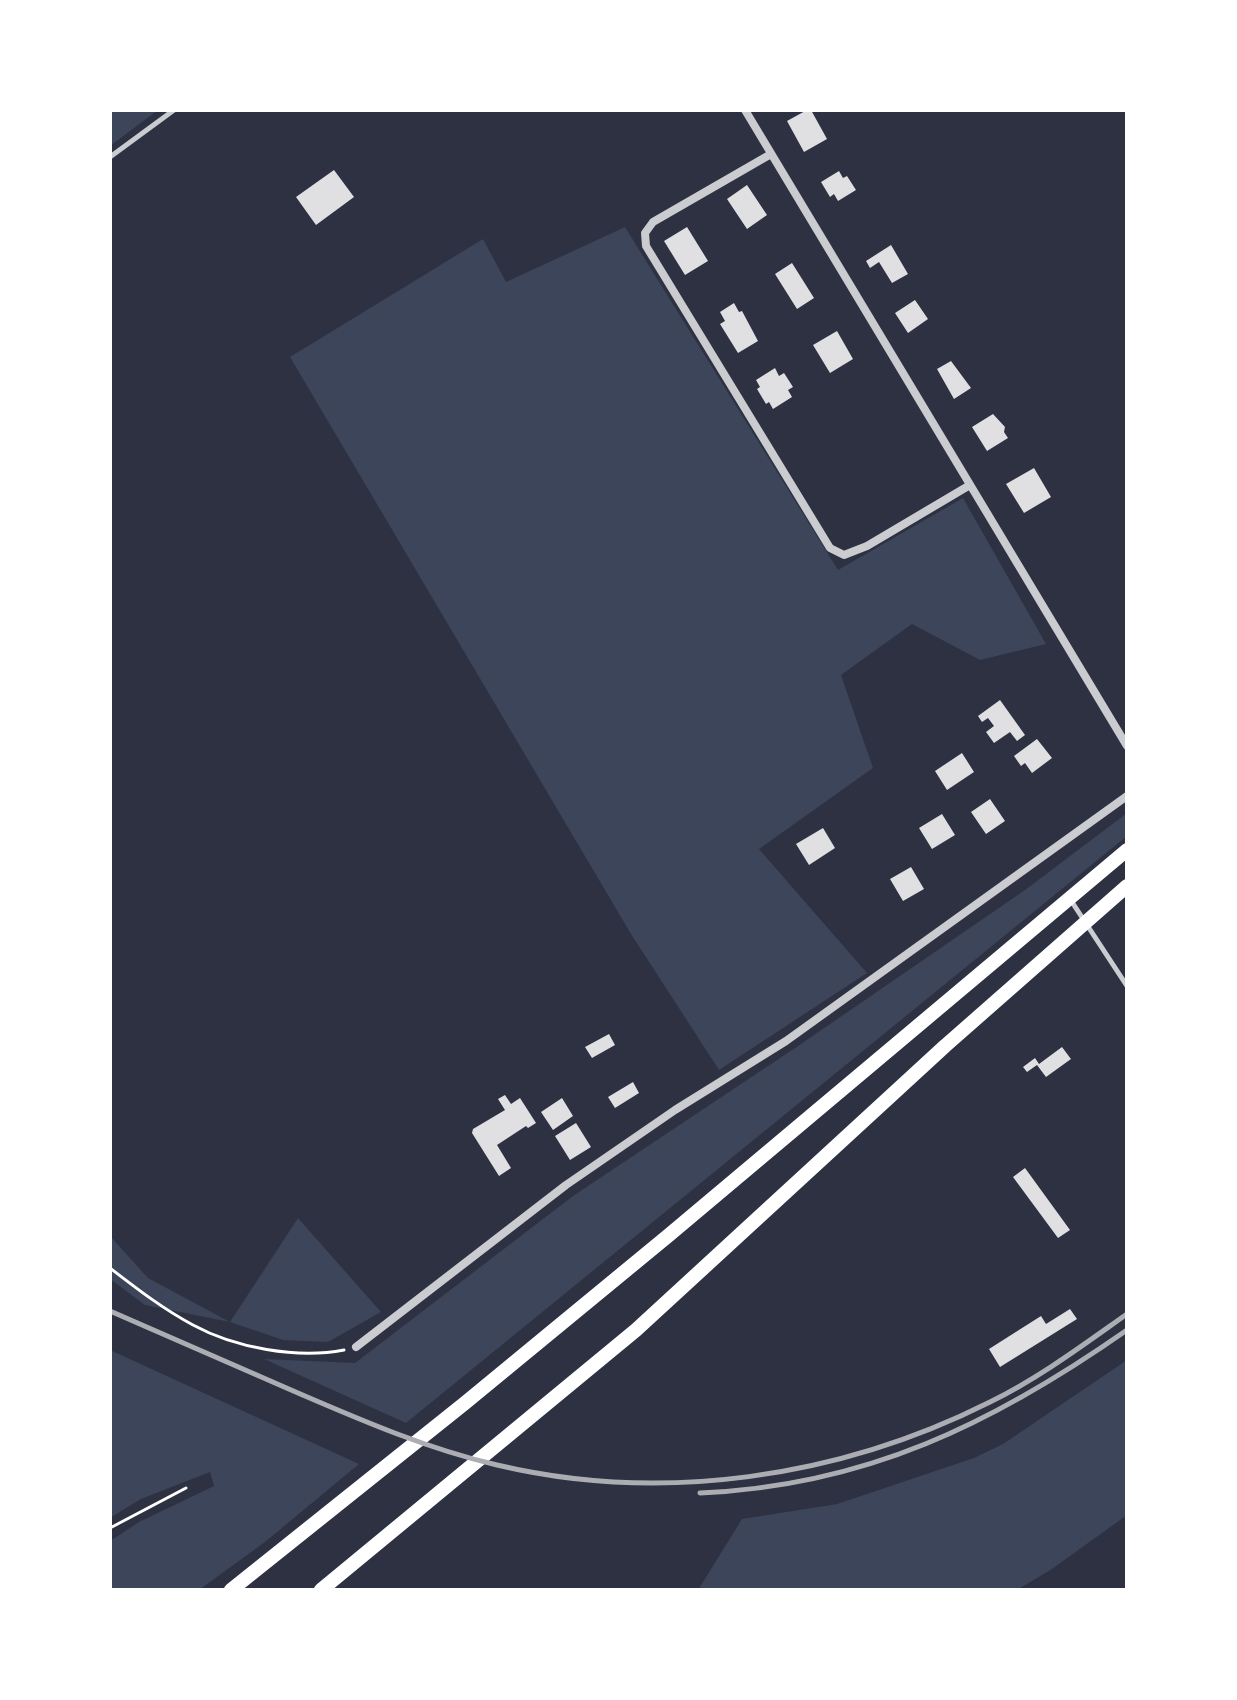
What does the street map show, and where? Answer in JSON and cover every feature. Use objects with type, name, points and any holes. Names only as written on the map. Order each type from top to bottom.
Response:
[{"type":"main road","points":[[231,1590],[465,1403],[1127,850]]},
{"type":"main road","points":[[321,1590],[636,1330],[945,1046],[1127,886]]},
{"type":"street","points":[[745,110],[1127,746]]},
{"type":"street","points":[[771,154],[653,222],[645,233],[646,246],[830,548],[844,555],[867,546],[970,485]]},
{"type":"street","points":[[356,1347],[566,1185],[675,1110],[786,1041],[1127,796]]},
{"type":"lane","points":[[110,157],[174,110]]},
{"type":"lane","points":[[1069,898],[1127,986]]},
{"type":"path","points":[[110,1268],[194,1326],[246,1344],[317,1355],[356,1347]]},
{"type":"path","points":[[110,1528],[186,1488]]},
{"type":"shaded area","points":[[110,110],[158,110],[110,146]]},
{"type":"shaded area","points":[[625,227],[838,570],[963,498],[1046,644],[980,660],[912,624],[841,675],[873,768],[759,849],[867,973],[719,1070],[631,934],[290,357],[483,239],[506,282]]},
{"type":"shaded area","points":[[1127,813],[1127,836],[406,1423],[264,1359],[355,1363],[573,1196],[1025,890]]},
{"type":"shaded area","points":[[298,1218],[381,1312],[328,1342],[283,1340],[230,1322]]},
{"type":"shaded area","points":[[110,1236],[148,1278],[230,1322],[145,1305],[110,1279]]},
{"type":"shaded area","points":[[110,1350],[359,1464],[265,1542],[199,1590],[110,1590],[110,1541],[139,1522],[214,1486],[210,1472],[141,1499],[110,1518]]},
{"type":"shaded area","points":[[1127,1360],[1127,1515],[1017,1590],[698,1590],[742,1519],[837,1504],[974,1458],[1003,1444]]},
{"type":"building","points":[[811,110],[827,139],[804,152],[787,121]]},
{"type":"building","points":[[334,170],[354,197],[316,225],[296,197]]},
{"type":"building","points":[[839,171],[843,178],[847,176],[856,190],[838,201],[834,194],[830,197],[821,182]]},
{"type":"building","points":[[747,185],[767,215],[747,229],[727,199]]},
{"type":"building","points":[[687,227],[708,261],[685,275],[664,241]]},
{"type":"building","points":[[891,245],[908,274],[892,283],[879,262],[870,268],[866,261]]},
{"type":"building","points":[[792,263],[814,298],[797,309],[775,274]]},
{"type":"building","points":[[915,300],[928,319],[908,333],[895,313]]},
{"type":"building","points":[[734,303],[739,312],[742,311],[758,341],[738,353],[720,324],[725,321],[720,312]]},
{"type":"building","points":[[837,331],[853,359],[830,373],[813,345]]},
{"type":"building","points":[[951,361],[971,388],[954,399],[937,369]]},
{"type":"building","points":[[775,368],[779,376],[784,373],[793,387],[788,390],[792,397],[773,409],[757,389],[760,387],[756,380]]},
{"type":"building","points":[[993,414],[1005,427],[1008,438],[987,451],[972,427]]},
{"type":"building","points":[[1034,468],[1051,497],[1024,513],[1006,484]]},
{"type":"building","points":[[1000,700],[1025,735],[1017,741],[1010,732],[994,743],[986,732],[994,726],[988,718],[982,722],[978,716]]},
{"type":"building","points":[[1037,739],[1052,758],[1032,773],[1025,763],[1021,766],[1014,756]]},
{"type":"building","points":[[962,753],[974,772],[947,790],[935,771]]},
{"type":"building","points":[[990,799],[1005,821],[986,834],[971,812]]},
{"type":"building","points":[[942,814],[955,835],[932,849],[919,828]]},
{"type":"building","points":[[823,828],[835,848],[809,865],[796,844]]},
{"type":"building","points":[[911,867],[924,889],[903,901],[890,879]]},
{"type":"building","points":[[609,1034],[615,1045],[592,1058],[585,1047]]},
{"type":"building","points":[[1062,1047],[1071,1059],[1046,1077],[1037,1065],[1027,1072],[1023,1067],[1035,1058],[1039,1064]]},
{"type":"building","points":[[633,1082],[639,1093],[615,1108],[608,1097]]},
{"type":"building","points":[[505,1095],[511,1104],[520,1098],[536,1123],[497,1145],[511,1168],[499,1176],[472,1133],[473,1129],[505,1110],[498,1099]]},
{"type":"building","points":[[562,1098],[573,1116],[553,1130],[541,1112]]},
{"type":"building","points":[[576,1123],[591,1147],[570,1160],[555,1136]]},
{"type":"building","points":[[1025,1168],[1070,1230],[1058,1238],[1013,1177]]},
{"type":"building","points":[[1070,1309],[1077,1319],[1000,1367],[989,1349],[1041,1316],[1046,1324]]},
{"type":"railway","points":[[110,1311],[421,1443],[497,1465],[559,1477],[622,1482],[686,1482],[749,1477],[811,1466],[872,1449],[932,1428],[1008,1393],[1127,1314]]},
{"type":"railway","points":[[700,1493],[761,1488],[818,1478],[926,1444],[1028,1394],[1127,1330]]}]
